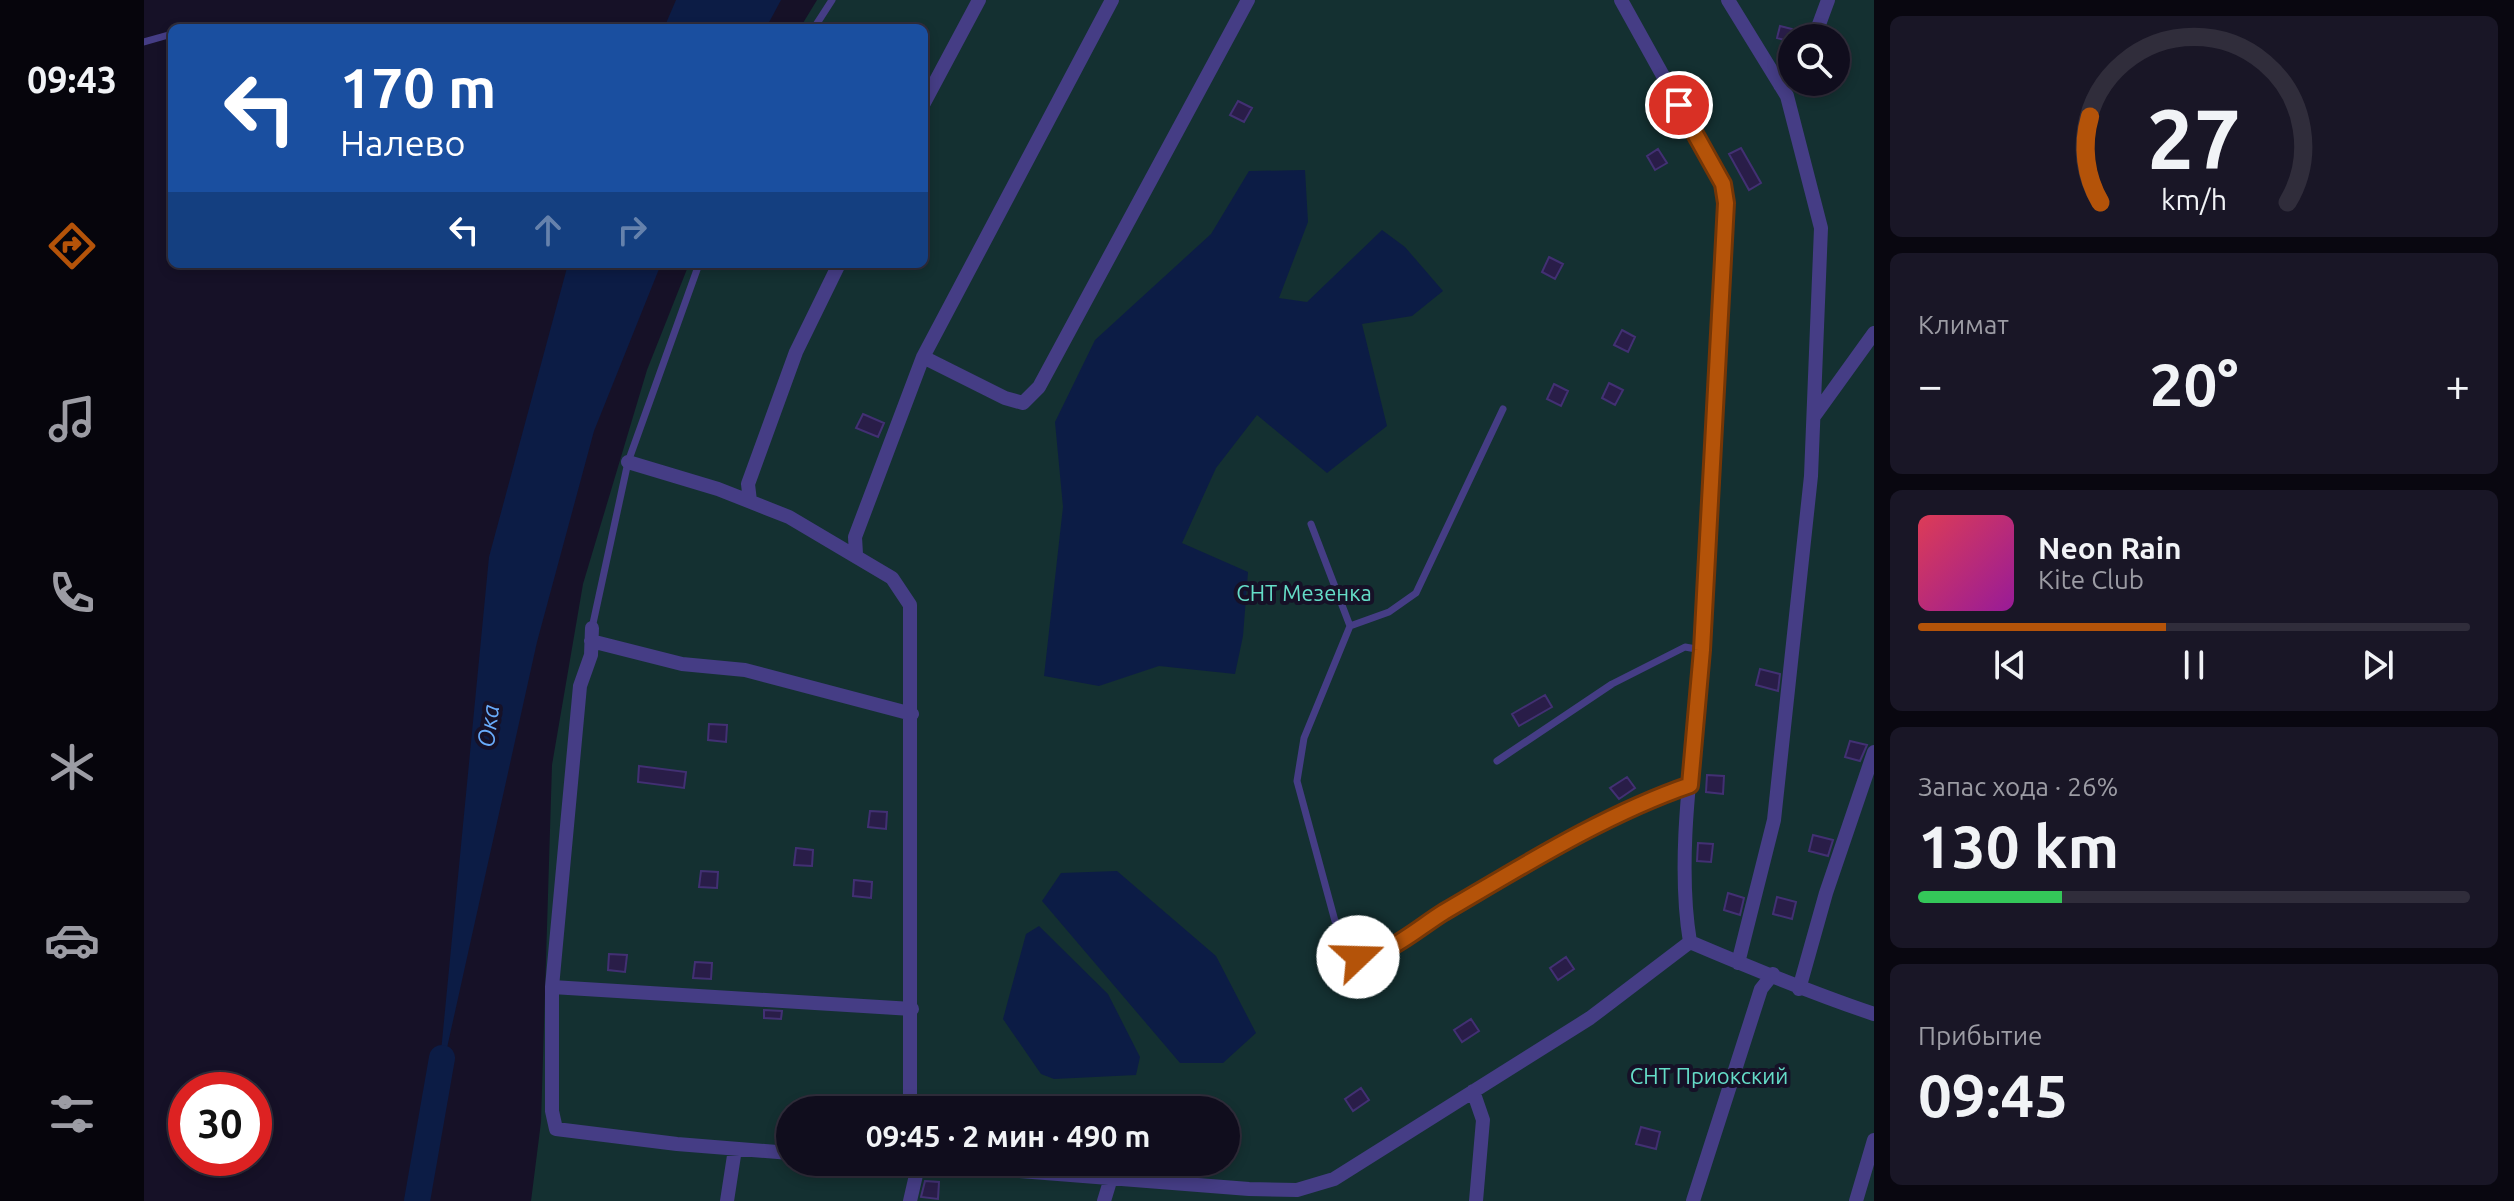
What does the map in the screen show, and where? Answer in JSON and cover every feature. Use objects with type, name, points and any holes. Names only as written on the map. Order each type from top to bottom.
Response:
[{"type":"street","points":[[928,96],[979,0]]},
{"type":"street","points":[[856,554],[855,537],[923,357],[1112,0]]},
{"type":"street","points":[[923,357],[1005,398],[1023,403],[1039,387],[1248,0]]},
{"type":"street","points":[[1621,0],[1723,184],[1726,203],[1702,650],[1690,785],[1685,915],[1690,942]]},
{"type":"street","points":[[1728,0],[1778,82]]},
{"type":"street","points":[[1819,24],[1828,0]]},
{"type":"street","points":[[1738,963],[1774,820],[1815,415],[1821,228],[1787,96]]},
{"type":"street","points":[[750,501],[748,484],[796,352],[837,268]]},
{"type":"street","points":[[1815,415],[1874,333]]},
{"type":"street","points":[[628,462],[750,501],[789,517],[892,578],[910,605],[910,1096]]},
{"type":"street","points":[[776,1152],[556,1129],[552,1111],[552,987],[580,686],[591,655],[592,634],[682,664],[745,670],[912,714]]},
{"type":"street","points":[[1799,989],[1826,893],[1874,752]]},
{"type":"street","points":[[1358,957],[1372,957],[1443,913],[1648,799],[1690,785]]},
{"type":"street","points":[[1690,942],[1773,974],[1799,989],[1874,1014]]},
{"type":"street","points":[[1085,1176],[1287,1195],[1334,1179],[1590,1018],[1690,942]]},
{"type":"street","points":[[1693,1201],[1761,989],[1773,974]]},
{"type":"street","points":[[552,987],[912,1009]]},
{"type":"street","points":[[1473,1091],[1483,1120],[1476,1201]]},
{"type":"street","points":[[1856,1201],[1874,1140]]},
{"type":"street","points":[[727,1201],[735,1149]]},
{"type":"street","points":[[910,1201],[916,1176]]},
{"type":"street","points":[[1104,1201],[1111,1178]]},
{"type":"lane","points":[[817,24],[832,0]]},
{"type":"lane","points":[[144,42],[168,35]]},
{"type":"lane","points":[[592,634],[628,462],[698,268]]},
{"type":"lane","points":[[1350,626],[1389,612],[1416,593],[1503,409]]},
{"type":"lane","points":[[1311,524],[1350,626],[1304,738],[1297,781],[1335,921],[1358,957]]},
{"type":"lane","points":[[1497,761],[1612,684],[1685,647],[1702,650]]},
{"type":"green space","name":"СНТ Мезенка","points":[[817,0],[1874,0],[1874,1201],[531,1201],[541,1122],[552,765],[583,584],[647,370],[687,268],[928,268],[928,24],[802,24]]},
{"type":"water","points":[[676,0],[781,0],[768,24],[666,24]]},
{"type":"water","points":[[1305,170],[1308,222],[1279,298],[1307,302],[1382,230],[1405,247],[1443,291],[1412,316],[1362,324],[1387,426],[1327,473],[1257,415],[1216,468],[1182,543],[1248,572],[1243,636],[1235,674],[1159,666],[1099,686],[1044,676],[1063,507],[1055,422],[1095,340],[1211,234],[1249,171]]},
{"type":"water","points":[[567,268],[659,268],[594,431],[537,642],[437,1093],[489,557]]},
{"type":"water","points":[[1117,871],[1216,956],[1256,1033],[1223,1063],[1180,1063],[1042,901],[1061,873]]},
{"type":"water","points":[[1039,926],[1108,994],[1140,1057],[1136,1075],[1054,1079],[1041,1074],[1003,1019],[1026,934]]},
{"type":"building","points":[[1238,101],[1252,108],[1244,122],[1230,115]]},
{"type":"building","points":[[1741,148],[1761,183],[1749,190],[1729,154]]},
{"type":"building","points":[[1658,149],[1667,163],[1655,170],[1647,156]]},
{"type":"building","points":[[1549,257],[1563,264],[1555,279],[1542,272]]},
{"type":"building","points":[[1622,330],[1635,337],[1628,352],[1614,345]]},
{"type":"building","points":[[1609,383],[1623,390],[1615,405],[1602,398]]},
{"type":"building","points":[[1554,384],[1568,391],[1561,406],[1547,399]]},
{"type":"building","points":[[863,414],[884,423],[878,437],[856,428]]},
{"type":"building","points":[[1760,669],[1780,674],[1778,691],[1756,685]]},
{"type":"building","points":[[1545,695],[1552,707],[1519,726],[1512,714]]},
{"type":"building","points":[[709,724],[727,725],[726,742],[708,740]]},
{"type":"building","points":[[1850,741],[1867,745],[1860,761],[1845,757]]},
{"type":"building","points":[[639,766],[686,772],[684,788],[638,782]]},
{"type":"building","points":[[1707,775],[1724,776],[1723,794],[1706,792]]},
{"type":"building","points":[[1627,777],[1635,788],[1619,799],[1610,788]]},
{"type":"building","points":[[870,811],[887,812],[886,829],[868,827]]},
{"type":"building","points":[[1813,835],[1833,840],[1828,856],[1809,851]]},
{"type":"building","points":[[1698,843],[1713,844],[1711,862],[1697,861]]},
{"type":"building","points":[[796,848],[813,850],[812,866],[794,865]]},
{"type":"building","points":[[701,871],[718,872],[717,888],[699,887]]},
{"type":"building","points":[[854,880],[872,882],[871,898],[853,896]]},
{"type":"building","points":[[1728,893],[1744,898],[1740,915],[1724,910]]},
{"type":"building","points":[[1777,897],[1796,902],[1792,919],[1773,914]]},
{"type":"building","points":[[609,954],[627,955],[625,972],[608,970]]},
{"type":"building","points":[[1566,957],[1574,969],[1558,980],[1550,968]]},
{"type":"building","points":[[695,962],[712,963],[711,979],[693,978]]},
{"type":"building","points":[[764,1010],[782,1011],[781,1019],[764,1018]]},
{"type":"building","points":[[1471,1019],[1479,1031],[1462,1042],[1454,1030]]},
{"type":"building","points":[[1361,1088],[1369,1100],[1353,1111],[1345,1099]]},
{"type":"building","points":[[1641,1127],[1660,1132],[1656,1149],[1636,1144]]},
{"type":"building","points":[[925,1181],[939,1182],[938,1199],[921,1197]]},
{"type":"waterway","name":"Ока","points":[[417,1201],[442,1058]]},
{"type":"route","points":[[1358,957],[1372,957],[1443,913],[1648,799],[1690,785],[1702,650],[1726,203],[1723,184],[1679,105]]},
{"type":"park label","name":"СНТ Приокский","points":[[1709,1075]]}]
